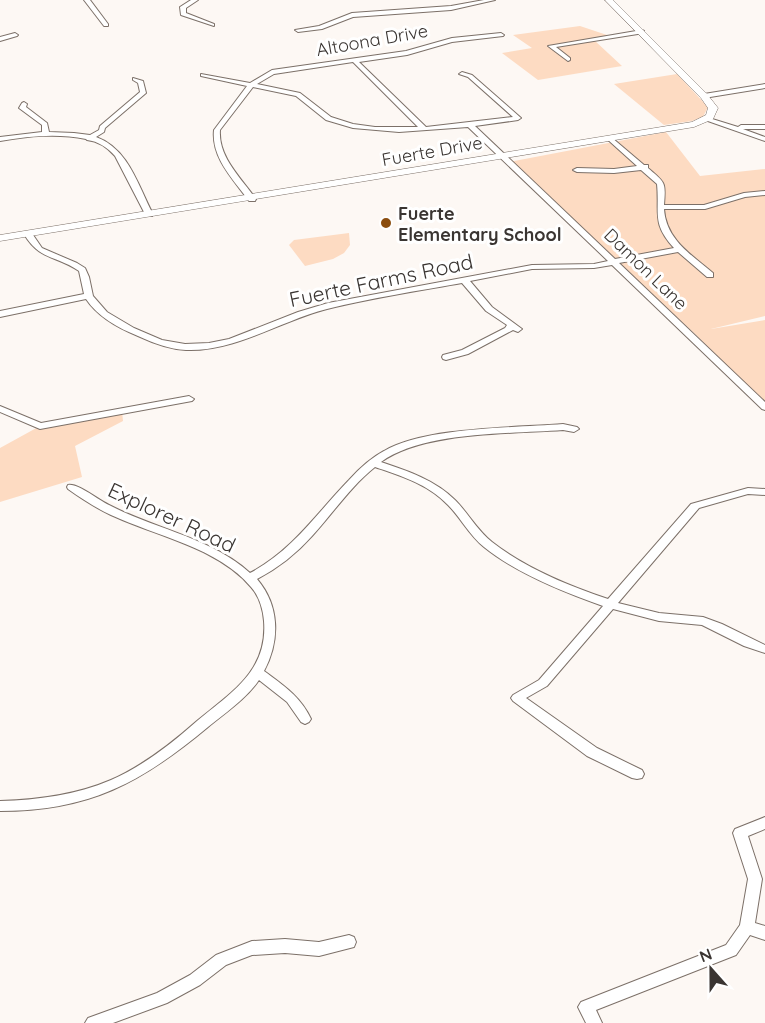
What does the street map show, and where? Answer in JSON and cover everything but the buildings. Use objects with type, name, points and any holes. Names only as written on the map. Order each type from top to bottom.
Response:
[{"type":"street","points":[[87,0],[106,25]]},
{"type":"street","points":[[195,0],[183,7],[183,14],[212,25]]},
{"type":"street","points":[[298,30],[320,28],[352,15],[451,8],[492,0]]},
{"type":"street","points":[[609,0],[704,96],[713,110],[707,119],[765,138]]},
{"type":"street","points":[[568,59],[551,46],[642,32]]},
{"type":"street","points":[[0,39],[15,35]]},
{"type":"street","name":"Altoona Drive","points":[[252,84],[259,77],[276,71],[415,51],[452,40],[501,35]]},
{"type":"street","points":[[354,60],[423,128]]},
{"type":"street","points":[[203,75],[301,95],[321,115],[345,125],[369,128],[423,128],[471,126],[518,118],[470,76],[462,74]]},
{"type":"street","points":[[89,138],[102,131],[102,127],[117,113],[143,93],[141,82],[135,79]]},
{"type":"street","points":[[252,84],[218,130],[216,137],[219,150],[252,199]]},
{"type":"street","points":[[704,96],[765,87]]},
{"type":"street","points":[[24,104],[22,108],[27,113],[45,124],[46,134]]},
{"type":"street","name":"Fuerte Drive","points":[[0,238],[252,199],[694,124],[707,119]]},
{"type":"street","name":"Damon Lane","points":[[471,126],[765,407]]},
{"type":"street","points":[[732,127],[765,128]]},
{"type":"street","points":[[0,139],[46,134],[89,138],[106,145],[115,152],[149,214]]},
{"type":"street","points":[[609,138],[645,166],[661,183],[660,216],[665,232],[710,275]]},
{"type":"street","points":[[578,170],[614,171],[645,166]]},
{"type":"street","points":[[662,207],[692,209],[744,195],[765,193]]},
{"type":"street","name":"Fuerte Farms Road","points":[[28,234],[35,247],[42,253],[71,263],[82,270],[89,296],[110,318],[152,340],[172,345],[203,347],[244,338],[287,318],[319,308],[532,267],[586,267],[681,249]]},
{"type":"street","points":[[446,357],[465,352],[514,328],[489,309],[464,280]]},
{"type":"street","points":[[0,314],[89,296]]},
{"type":"street","points":[[0,409],[40,426],[189,399]]},
{"type":"street","points":[[249,579],[283,561],[375,463],[394,450],[430,440],[541,429],[574,429]]},
{"type":"street","points":[[375,463],[422,480],[437,490],[492,548],[552,582],[656,617],[704,621],[746,644],[765,649]]},
{"type":"street","name":"Explorer Road","points":[[0,806],[64,800],[100,790],[134,775],[175,748],[245,688],[258,673],[268,646],[271,626],[264,598],[249,579],[219,558],[100,506],[72,487]]},
{"type":"street","points":[[637,774],[592,752],[517,698],[543,683],[695,506],[748,491],[765,492]]},
{"type":"street","points":[[258,673],[293,700],[301,708],[305,719]]},
{"type":"street","points":[[594,1023],[586,1007],[731,950],[747,927],[755,879],[740,832],[765,823]]},
{"type":"street","points":[[747,927],[765,933]]},
{"type":"street","points":[[93,1023],[162,998],[195,980],[221,960],[252,948],[285,946],[319,949],[349,942]]},
{"type":"shaded area","points":[[580,26],[613,37],[594,40],[622,66],[538,80],[502,53],[532,48],[513,35]]},
{"type":"shaded area","points":[[677,74],[708,107],[703,117],[664,125],[614,84]]},
{"type":"shaded area","points":[[666,132],[700,176],[765,169],[765,316],[711,329],[765,320],[765,403],[694,333],[509,162]]},
{"type":"shaded area","points":[[349,233],[350,245],[344,253],[333,259],[305,266],[289,245],[294,240]]},
{"type":"shaded area","points":[[122,411],[123,421],[75,446],[82,477],[0,502],[0,448],[40,426]]},
{"type":"place","name":"Fuerte Elementary School","points":[[386,223]]}]
